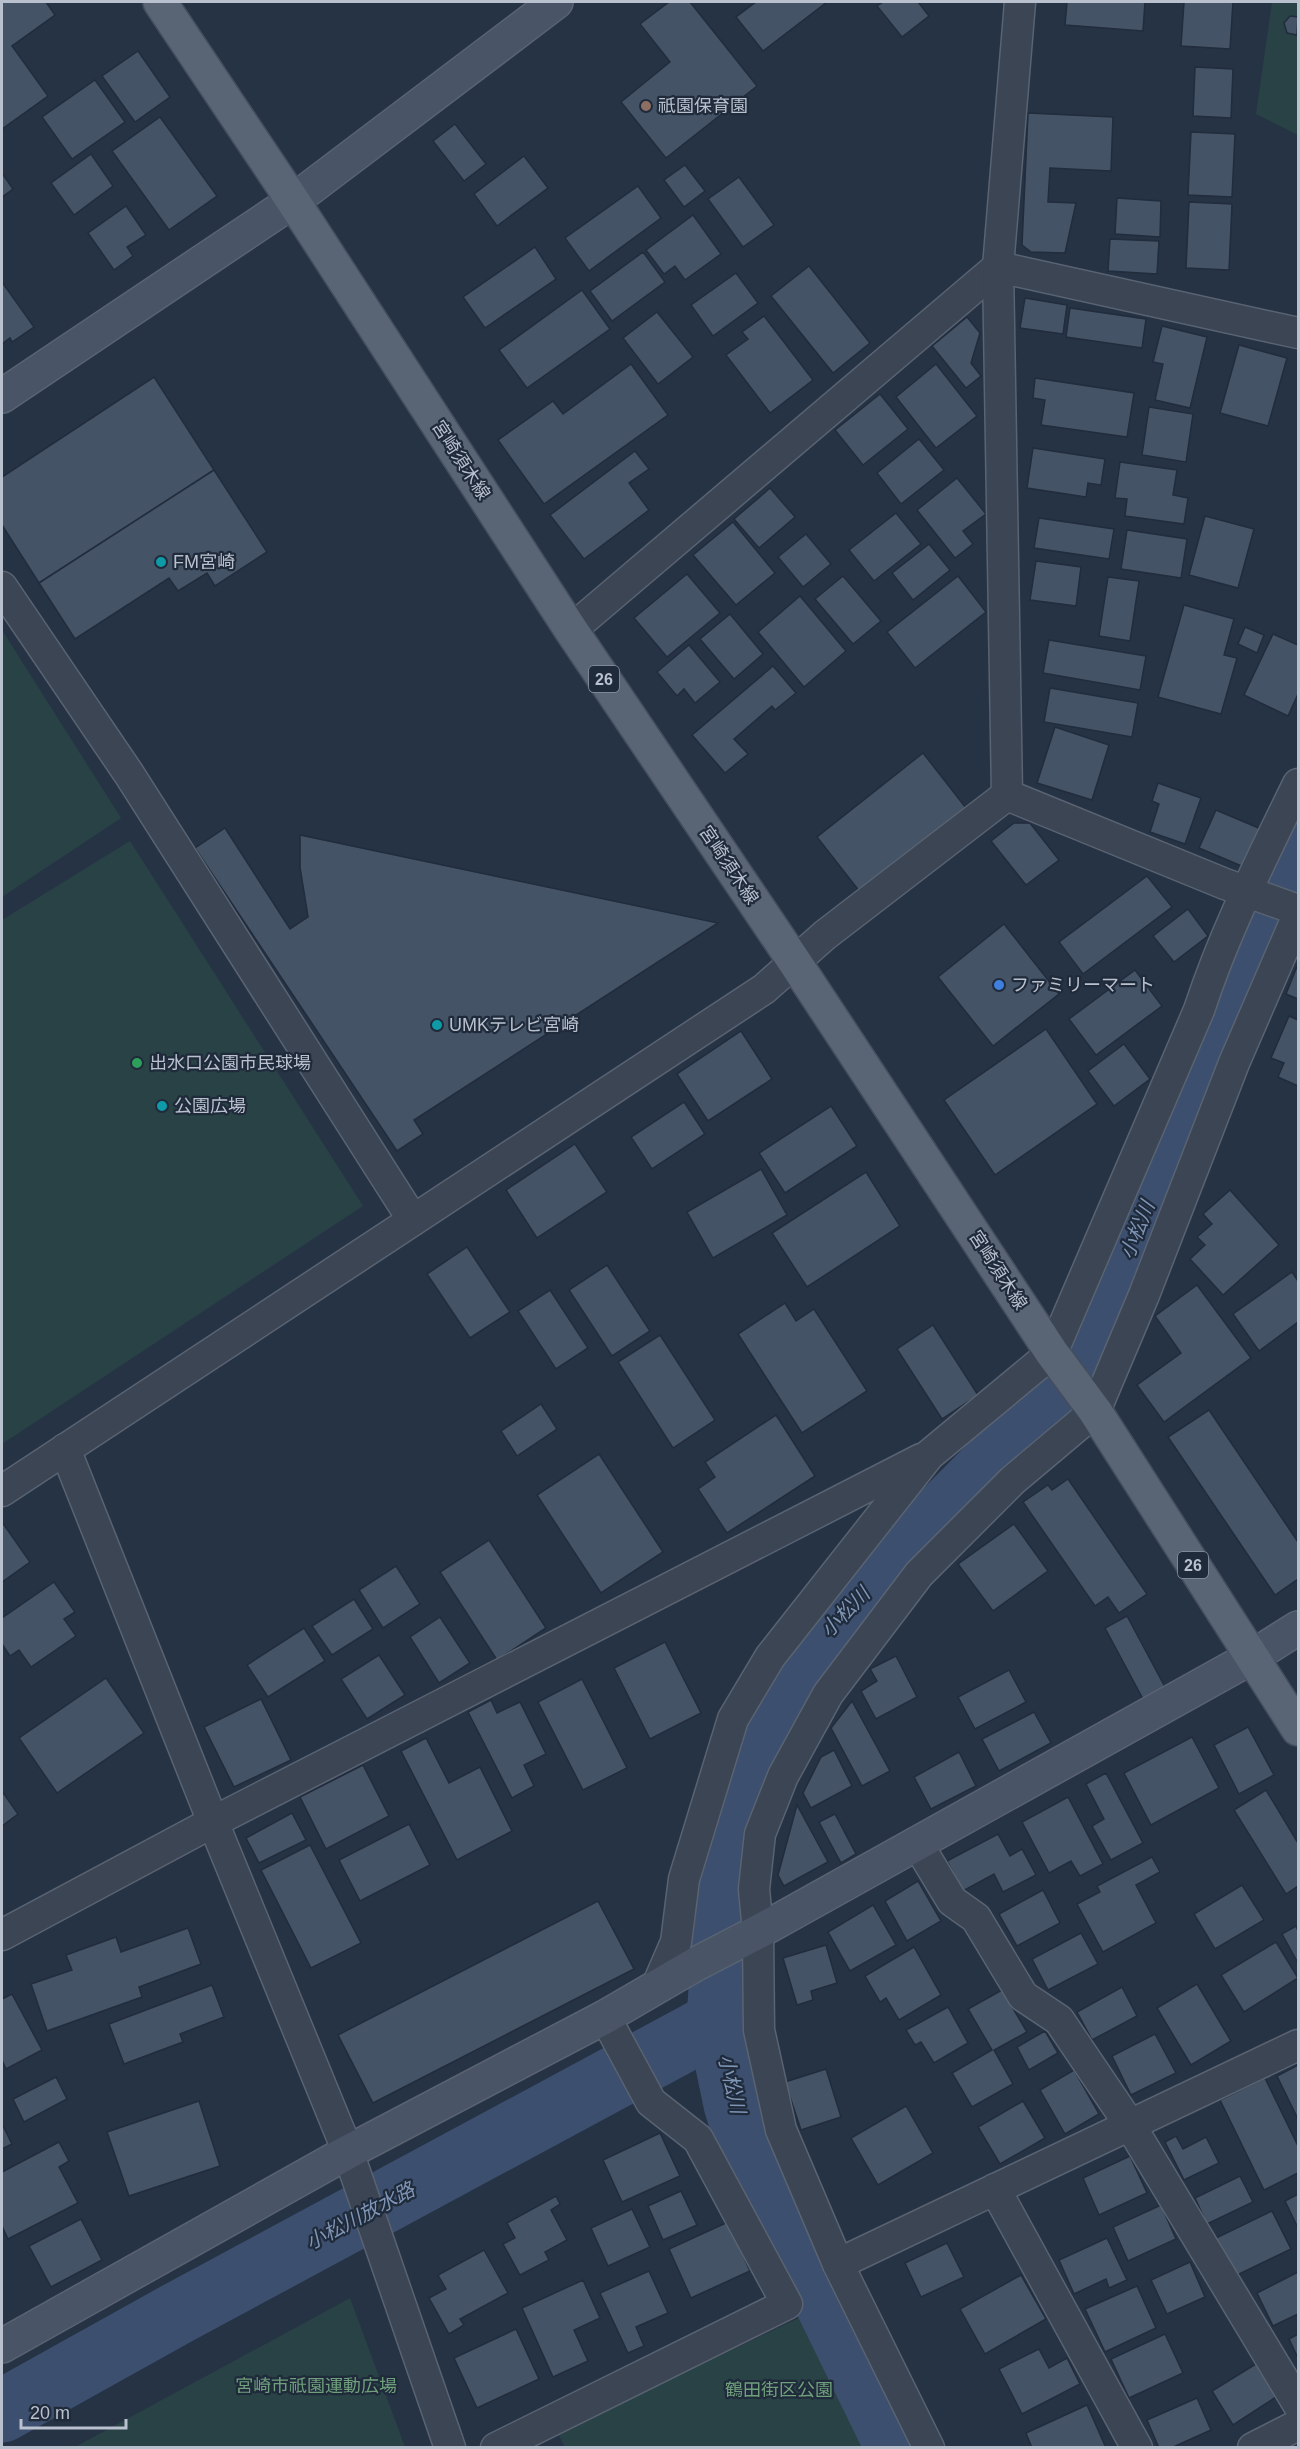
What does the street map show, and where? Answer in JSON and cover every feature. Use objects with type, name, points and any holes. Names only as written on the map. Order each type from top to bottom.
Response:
[{"type":"main road","name":"宮崎須木線","points":[[160,2],[293,201],[571,630],[794,961],[1052,1353],[1091,1406],[1299,1729]]},
{"type":"street","points":[[2,396],[293,201],[556,2]]},
{"type":"street","points":[[1006,795],[998,267],[1020,2]]},
{"type":"street","points":[[998,267],[1299,333]]},
{"type":"street","points":[[571,630],[998,267]]},
{"type":"street","points":[[2,587],[129,774],[413,1220]]},
{"type":"street","points":[[657,1986],[676,1942],[684,1879],[733,1719],[770,1657],[929,1455],[1052,1353],[1162,1098],[1246,892],[1299,784]]},
{"type":"street","points":[[1006,795],[1246,892],[1299,910]]},
{"type":"street","points":[[2,1491],[765,989],[825,935],[1006,795]]},
{"type":"street","points":[[929,2448],[838,2264],[781,2130],[759,2030],[751,1935],[760,1834],[783,1776],[828,1694],[919,1574],[1091,1406],[1144,1295],[1234,1063],[1299,915]]},
{"type":"street","points":[[65,1449],[213,1822],[348,2152],[450,2448]]},
{"type":"street","points":[[2,1935],[213,1822],[929,1455]]},
{"type":"street","points":[[2,2346],[348,2152],[605,2017],[696,1964],[1252,1657],[1299,1628]]},
{"type":"street","points":[[917,1843],[952,1901],[976,1918],[1023,1996],[1059,2020],[1130,2125],[1299,2404]]},
{"type":"street","points":[[496,2448],[787,2304],[698,2139],[651,2102],[605,2017]]},
{"type":"street","points":[[838,2264],[1299,2045]]},
{"type":"street","points":[[995,2189],[1137,2448]]},
{"type":"street","points":[[1253,2448],[1299,2425]]},
{"type":"green space","points":[[1272,2],[1298,2],[1298,135],[1256,114]]},
{"type":"green space","points":[[2,630],[121,818],[2,897]]},
{"type":"green space","name":"出水口公園市民球場","points":[[130,841],[363,1206],[2,1444],[2,920]]},
{"type":"green space","name":"宮崎市祇園運動広場","points":[[350,2298],[405,2447],[75,2447],[319,2315]]},
{"type":"green space","name":"鶴田街区公園","points":[[807,2314],[870,2447],[565,2448],[558,2433]]},
{"type":"building","points":[[2,2],[46,2],[55,15],[12,46],[48,96],[2,129]]},
{"type":"building","points":[[669,2],[690,2],[757,86],[666,158],[621,102],[670,62],[640,24]]},
{"type":"building","points":[[756,2],[827,2],[763,51],[736,17]]},
{"type":"building","points":[[883,2],[918,2],[929,16],[902,37],[877,6]]},
{"type":"building","points":[[1067,2],[1145,2],[1143,31],[1065,25]]},
{"type":"building","points":[[1184,2],[1233,2],[1230,49],[1181,46]]},
{"type":"building","points":[[1290,16],[1298,17],[1297,35],[1287,33],[1284,23]]},
{"type":"building","points":[[138,51],[170,97],[135,122],[102,76]]},
{"type":"building","points":[[1195,67],[1233,69],[1231,118],[1193,116]]},
{"type":"building","points":[[95,80],[125,122],[72,159],[42,117]]},
{"type":"building","points":[[1028,113],[1113,117],[1111,171],[1050,168],[1048,202],[1076,203],[1065,253],[1031,252],[1022,245]]},
{"type":"building","points":[[160,117],[217,196],[169,230],[112,151]]},
{"type":"building","points":[[455,124],[486,164],[464,181],[433,141]]},
{"type":"building","points":[[1191,132],[1235,134],[1232,197],[1188,195]]},
{"type":"building","points":[[91,154],[113,186],[74,215],[51,183]]},
{"type":"building","points":[[524,156],[548,188],[497,226],[474,194]]},
{"type":"building","points":[[685,165],[705,191],[684,207],[664,180]]},
{"type":"building","points":[[2,173],[13,189],[2,197]]},
{"type":"building","points":[[739,177],[774,225],[743,247],[708,199]]},
{"type":"building","points":[[638,186],[661,218],[589,271],[565,238]]},
{"type":"building","points":[[1117,198],[1161,201],[1160,237],[1115,234]]},
{"type":"building","points":[[1189,202],[1232,204],[1229,270],[1186,268]]},
{"type":"building","points":[[126,206],[146,235],[127,247],[133,256],[114,270],[88,233]]},
{"type":"building","points":[[693,215],[721,254],[685,280],[675,266],[664,274],[646,250]]},
{"type":"building","points":[[1110,239],[1159,241],[1157,274],[1108,271]]},
{"type":"building","points":[[535,247],[556,279],[485,328],[463,297]]},
{"type":"building","points":[[643,252],[665,282],[612,321],[590,291]]},
{"type":"building","points":[[809,266],[870,343],[833,373],[771,296]]},
{"type":"building","points":[[736,273],[758,303],[713,336],[691,305]]},
{"type":"building","points":[[2,282],[34,327],[12,342],[10,338],[2,344]]},
{"type":"building","points":[[582,290],[610,329],[527,388],[499,350]]},
{"type":"building","points":[[1025,298],[1067,305],[1063,334],[1020,328]]},
{"type":"building","points":[[1070,308],[1146,319],[1142,348],[1066,337]]},
{"type":"building","points":[[657,312],[693,357],[658,384],[623,338]]},
{"type":"building","points":[[764,316],[813,380],[770,413],[726,355],[748,339],[742,332]]},
{"type":"building","points":[[967,317],[980,333],[971,363],[981,376],[966,388],[932,346]]},
{"type":"building","points":[[1162,326],[1207,337],[1190,408],[1155,400],[1163,364],[1153,362]]},
{"type":"building","points":[[1239,345],[1287,358],[1268,426],[1220,413]]},
{"type":"building","points":[[631,364],[668,415],[544,504],[498,440],[553,401],[563,414]]},
{"type":"building","points":[[936,364],[977,416],[936,448],[896,397]]},
{"type":"building","points":[[154,377],[214,470],[39,583],[2,525],[2,477]]},
{"type":"building","points":[[1035,378],[1134,393],[1127,437],[1041,425],[1045,400],[1033,398]]},
{"type":"building","points":[[880,394],[908,429],[863,465],[835,430]]},
{"type":"building","points":[[1149,407],[1193,414],[1186,462],[1142,455]]},
{"type":"building","points":[[919,439],[944,470],[901,504],[877,473]]},
{"type":"building","points":[[1033,448],[1105,459],[1101,485],[1088,483],[1086,497],[1027,488]]},
{"type":"building","points":[[635,451],[649,469],[629,483],[649,510],[584,559],[550,515]]},
{"type":"building","points":[[1120,462],[1177,470],[1173,495],[1188,498],[1184,524],[1125,516],[1127,499],[1115,498]]},
{"type":"building","name":"FM宮崎","points":[[214,470],[267,552],[215,586],[207,573],[178,591],[169,578],[75,639],[39,583]]},
{"type":"building","points":[[957,478],[986,514],[963,531],[973,544],[955,558],[917,510]]},
{"type":"building","points":[[770,488],[795,517],[759,548],[734,519]]},
{"type":"building","points":[[896,513],[921,544],[874,581],[849,550]]},
{"type":"building","points":[[1205,516],[1254,529],[1238,588],[1189,575]]},
{"type":"building","points":[[1039,518],[1114,529],[1109,559],[1034,548]]},
{"type":"building","points":[[733,522],[775,573],[736,605],[693,555]]},
{"type":"building","points":[[1127,530],[1187,539],[1181,578],[1121,569]]},
{"type":"building","points":[[806,534],[831,564],[803,587],[778,557]]},
{"type":"building","points":[[929,544],[950,570],[913,600],[892,573]]},
{"type":"building","points":[[1036,561],[1081,567],[1076,606],[1030,600]]},
{"type":"building","points":[[687,574],[720,613],[667,657],[634,618]]},
{"type":"building","points":[[843,576],[881,621],[853,644],[815,599]]},
{"type":"building","points":[[958,576],[986,612],[915,668],[887,632]]},
{"type":"building","points":[[1108,577],[1139,581],[1130,641],[1099,636]]},
{"type":"building","points":[[800,596],[846,651],[804,687],[758,632]]},
{"type":"building","points":[[1184,605],[1234,619],[1224,655],[1237,658],[1221,714],[1158,697]]},
{"type":"building","points":[[730,614],[763,654],[734,679],[700,639]]},
{"type":"building","points":[[1245,627],[1264,635],[1257,653],[1238,644]]},
{"type":"building","points":[[1273,634],[1298,645],[1298,694],[1288,716],[1244,695]]},
{"type":"building","points":[[1049,640],[1146,656],[1140,690],[1043,673]]},
{"type":"building","points":[[689,645],[720,682],[695,703],[684,689],[677,696],[657,672]]},
{"type":"building","points":[[773,666],[796,693],[775,710],[772,706],[734,739],[748,754],[725,773],[692,735]]},
{"type":"building","points":[[1050,688],[1138,703],[1132,737],[1044,722]]},
{"type":"building","points":[[1055,727],[1109,745],[1092,800],[1037,783]]},
{"type":"building","points":[[923,753],[966,808],[860,892],[817,837]]},
{"type":"building","points":[[1158,783],[1201,798],[1185,844],[1150,832],[1159,804],[1152,801]]},
{"type":"building","points":[[1216,810],[1261,829],[1244,867],[1199,848]]},
{"type":"building","points":[[1014,823],[1030,823],[1059,860],[1026,885],[991,841]]},
{"type":"building","name":"UMKテレビ宮崎","points":[[225,828],[290,929],[308,917],[300,867],[300,835],[718,923],[414,1120],[423,1134],[397,1151],[195,848]]},
{"type":"building","points":[[1147,876],[1172,907],[1083,974],[1059,942]]},
{"type":"building","points":[[1188,909],[1208,936],[1174,962],[1153,936]]},
{"type":"building","name":"ファミリーマート","points":[[1004,924],[1059,994],[993,1046],[938,977]]},
{"type":"building","points":[[1298,964],[1298,999],[1286,994]]},
{"type":"building","points":[[1135,970],[1162,1006],[1096,1055],[1069,1019]]},
{"type":"building","points":[[1289,1016],[1298,1020],[1298,1086],[1278,1077],[1284,1063],[1271,1058]]},
{"type":"building","points":[[1046,1029],[1097,1104],[995,1175],[944,1100]]},
{"type":"building","points":[[741,1031],[772,1079],[708,1121],[677,1074]]},
{"type":"building","points":[[1124,1044],[1150,1079],[1114,1106],[1088,1071]]},
{"type":"building","points":[[684,1102],[705,1134],[652,1169],[631,1137]]},
{"type":"building","points":[[831,1106],[857,1146],[785,1193],[759,1153]]},
{"type":"building","points":[[575,1144],[607,1192],[537,1238],[506,1190]]},
{"type":"building","points":[[761,1169],[787,1215],[713,1258],[687,1212]]},
{"type":"building","points":[[866,1172],[900,1226],[807,1287],[772,1233]]},
{"type":"building","points":[[1230,1190],[1279,1245],[1223,1295],[1190,1259],[1205,1245],[1197,1237],[1212,1224],[1203,1214]]},
{"type":"building","points":[[467,1247],[510,1312],[470,1338],[427,1274]]},
{"type":"building","points":[[607,1265],[650,1331],[612,1356],[569,1290]]},
{"type":"building","points":[[1292,1272],[1298,1281],[1298,1322],[1259,1351],[1233,1314]]},
{"type":"building","points":[[1197,1285],[1251,1358],[1164,1422],[1137,1385],[1181,1353],[1155,1316]]},
{"type":"building","points":[[550,1290],[588,1348],[556,1369],[518,1311]]},
{"type":"building","points":[[785,1303],[796,1321],[814,1309],[867,1391],[802,1433],[738,1334]]},
{"type":"building","points":[[933,1325],[978,1395],[942,1419],[897,1349]]},
{"type":"building","points":[[660,1335],[715,1420],[673,1448],[618,1362]]},
{"type":"building","points":[[541,1404],[557,1429],[517,1456],[501,1431]]},
{"type":"building","points":[[1209,1410],[1298,1542],[1298,1579],[1275,1595],[1168,1437]]},
{"type":"building","points":[[776,1415],[815,1476],[727,1533],[698,1489],[715,1477],[705,1462]]},
{"type":"building","points":[[599,1454],[663,1552],[601,1593],[537,1495]]},
{"type":"building","points":[[1068,1479],[1147,1594],[1119,1613],[1108,1597],[1095,1606],[1023,1502],[1048,1485],[1052,1490]]},
{"type":"building","points":[[2,1522],[30,1562],[2,1582]]},
{"type":"building","points":[[1014,1524],[1048,1571],[993,1611],[958,1564]]},
{"type":"building","points":[[489,1540],[546,1628],[497,1660],[440,1572]]},
{"type":"building","points":[[396,1566],[420,1604],[383,1628],[359,1590]]},
{"type":"building","points":[[54,1582],[75,1612],[64,1619],[76,1636],[31,1667],[19,1650],[10,1656],[2,1644],[2,1618]]},
{"type":"building","points":[[354,1599],[373,1629],[332,1655],[312,1626]]},
{"type":"building","points":[[1127,1616],[1165,1687],[1143,1699],[1105,1628]]},
{"type":"building","points":[[440,1617],[470,1663],[439,1683],[410,1637]]},
{"type":"building","points":[[304,1628],[325,1661],[268,1697],[247,1665]]},
{"type":"building","points":[[665,1642],[701,1713],[650,1739],[614,1668]]},
{"type":"building","points":[[379,1655],[405,1695],[367,1719],[341,1679]]},
{"type":"building","points":[[896,1656],[917,1697],[876,1719],[861,1691],[877,1681],[870,1669]]},
{"type":"building","points":[[1009,1670],[1026,1702],[975,1729],[958,1697]]},
{"type":"building","points":[[106,1678],[144,1733],[57,1793],[19,1738]]},
{"type":"building","points":[[582,1679],[627,1768],[583,1790],[538,1702]]},
{"type":"building","points":[[261,1699],[291,1760],[234,1787],[204,1727]]},
{"type":"building","points":[[491,1700],[497,1713],[520,1702],[546,1754],[524,1765],[534,1786],[512,1798],[468,1712]]},
{"type":"building","points":[[852,1701],[890,1771],[862,1786],[831,1728]]},
{"type":"building","points":[[1034,1712],[1051,1743],[999,1771],[982,1739]]},
{"type":"building","points":[[1248,1727],[1274,1775],[1239,1794],[1214,1745]]},
{"type":"building","points":[[1192,1737],[1219,1788],[1151,1825],[1124,1773]]},
{"type":"building","points":[[426,1738],[449,1783],[480,1767],[512,1831],[457,1860],[401,1751]]},
{"type":"building","points":[[834,1750],[852,1786],[811,1808],[803,1793],[821,1757]]},
{"type":"building","points":[[959,1752],[976,1786],[931,1809],[914,1777]]},
{"type":"building","points":[[363,1765],[389,1816],[326,1849],[300,1797]]},
{"type":"building","points":[[1106,1773],[1143,1843],[1111,1860],[1092,1826],[1104,1819],[1086,1784]]},
{"type":"building","points":[[1266,1790],[1298,1843],[1298,1886],[1286,1894],[1234,1810]]},
{"type":"building","points":[[2,1791],[18,1814],[2,1826]]},
{"type":"building","points":[[1068,1797],[1103,1864],[1080,1876],[1071,1861],[1049,1873],[1022,1822]]},
{"type":"building","points":[[797,1805],[828,1862],[784,1886],[778,1875]]},
{"type":"building","points":[[292,1813],[306,1840],[259,1863],[246,1838]]},
{"type":"building","points":[[835,1814],[856,1854],[841,1863],[819,1822]]},
{"type":"building","points":[[409,1824],[430,1865],[360,1901],[339,1860]]},
{"type":"building","points":[[998,1834],[1010,1856],[1022,1849],[1036,1875],[1003,1892],[994,1874],[963,1891],[947,1861]]},
{"type":"building","points":[[310,1845],[361,1943],[311,1968],[261,1870]]},
{"type":"building","points":[[1152,1857],[1160,1872],[1136,1885],[1156,1923],[1103,1952],[1077,1904],[1100,1892],[1097,1886]]},
{"type":"building","points":[[918,1881],[941,1921],[907,1941],[885,1901]]},
{"type":"building","points":[[1242,1885],[1264,1920],[1215,1949],[1194,1914]]},
{"type":"building","points":[[1043,1890],[1060,1923],[1017,1946],[999,1914]]},
{"type":"building","points":[[598,1901],[634,1969],[373,2103],[338,2035]]},
{"type":"building","points":[[873,1905],[896,1945],[850,1971],[828,1932]]},
{"type":"building","points":[[1296,1926],[1298,1931],[1298,1963],[1282,1934]]},
{"type":"building","points":[[188,1928],[201,1964],[139,1987],[142,1997],[47,2031],[31,1984],[72,1970],[66,1955],[116,1937],[121,1952]]},
{"type":"building","points":[[1081,1933],[1098,1964],[1048,1990],[1032,1959]]},
{"type":"building","points":[[1276,1942],[1298,1978],[1244,2012],[1221,1975]]},
{"type":"building","points":[[826,1945],[837,1983],[811,1991],[813,2000],[797,2005],[783,1958]]},
{"type":"building","points":[[914,1947],[941,1995],[899,2020],[886,1998],[880,2002],[865,1976]]},
{"type":"building","points":[[1197,1984],[1231,2041],[1191,2065],[1157,2008]]},
{"type":"building","points":[[212,1985],[224,2017],[180,2034],[183,2042],[124,2064],[109,2024]]},
{"type":"building","points":[[1122,1987],[1137,2016],[1092,2040],[1077,2012]]},
{"type":"building","points":[[1002,1990],[1027,2032],[994,2050],[1013,2084],[972,2107],[952,2073],[992,2050],[968,2009]]},
{"type":"building","points":[[12,1994],[42,2050],[6,2069],[2,2060],[2,1999]]},
{"type":"building","points":[[948,2007],[968,2043],[934,2063],[921,2042],[915,2045],[906,2030]]},
{"type":"building","points":[[1045,2031],[1058,2053],[1029,2070],[1017,2047]]},
{"type":"building","points":[[1155,2034],[1176,2073],[1131,2095],[1112,2056]]},
{"type":"building","points":[[1298,2065],[1298,2119],[1277,2076]]},
{"type":"building","points":[[826,2069],[841,2117],[801,2130],[785,2082]]},
{"type":"building","points":[[1074,2070],[1099,2114],[1065,2134],[1040,2090]]},
{"type":"building","points":[[56,2077],[67,2099],[24,2122],[13,2099]]},
{"type":"building","points":[[1265,2078],[1298,2146],[1298,2173],[1264,2190],[1220,2100]]},
{"type":"building","points":[[199,2101],[220,2166],[129,2196],[107,2132]]},
{"type":"building","points":[[1023,2101],[1045,2138],[1000,2164],[978,2127]]},
{"type":"building","points":[[906,2106],[933,2153],[878,2185],[851,2138]]},
{"type":"building","points":[[2,2124],[12,2144],[2,2149]]},
{"type":"building","points":[[660,2133],[680,2176],[622,2202],[603,2160]]},
{"type":"building","points":[[1176,2136],[1183,2149],[1206,2137],[1219,2163],[1184,2180],[1165,2142]]},
{"type":"building","points":[[59,2142],[69,2161],[59,2167],[78,2203],[8,2239],[2,2226],[2,2172]]},
{"type":"building","points":[[1130,2156],[1147,2193],[1099,2215],[1083,2178]]},
{"type":"building","points":[[1240,2176],[1253,2202],[1207,2224],[1195,2198]]},
{"type":"building","points":[[681,2191],[697,2225],[663,2240],[648,2206]]},
{"type":"building","points":[[1298,2194],[1298,2228],[1285,2201]]},
{"type":"building","points":[[556,2196],[560,2204],[551,2210],[567,2240],[545,2252],[549,2260],[520,2275],[503,2244],[515,2238],[507,2223]]},
{"type":"building","points":[[1161,2205],[1176,2239],[1128,2261],[1113,2227]]},
{"type":"building","points":[[632,2209],[650,2247],[608,2266],[591,2228]]},
{"type":"building","points":[[1272,2211],[1291,2249],[1235,2276],[1216,2238]]},
{"type":"building","points":[[81,2219],[102,2260],[51,2287],[29,2246]]},
{"type":"building","points":[[728,2222],[750,2271],[691,2298],[669,2249]]},
{"type":"building","points":[[1107,2238],[1127,2280],[1109,2288],[1106,2279],[1074,2294],[1059,2260]]},
{"type":"building","points":[[947,2243],[964,2277],[921,2297],[905,2263]]},
{"type":"building","points":[[484,2250],[508,2293],[460,2319],[464,2325],[449,2334],[429,2298],[446,2289],[438,2275]]},
{"type":"building","points":[[1190,2262],[1205,2297],[1167,2314],[1151,2280]]},
{"type":"building","points":[[649,2271],[668,2313],[636,2327],[644,2346],[628,2353],[600,2293]]},
{"type":"building","points":[[1298,2272],[1298,2314],[1273,2326],[1257,2293]]},
{"type":"building","points":[[1021,2275],[1046,2319],[985,2354],[960,2309]]},
{"type":"building","points":[[583,2280],[600,2318],[574,2330],[588,2361],[553,2377],[522,2308]]},
{"type":"building","points":[[1137,2286],[1156,2328],[1105,2352],[1085,2309]]},
{"type":"building","points":[[516,2329],[539,2379],[477,2408],[454,2358]]},
{"type":"building","points":[[1165,2334],[1183,2373],[1129,2398],[1111,2359]]},
{"type":"building","points":[[1298,2334],[1298,2358],[1289,2339]]},
{"type":"building","points":[[1039,2349],[1049,2368],[1067,2358],[1080,2384],[1022,2414],[999,2369]]},
{"type":"building","points":[[1259,2362],[1279,2395],[1233,2425],[1212,2391]]},
{"type":"building","points":[[1197,2398],[1211,2430],[1171,2448],[1159,2448],[1147,2420]]},
{"type":"building","points":[[1087,2405],[1106,2448],[1032,2448],[1026,2433]]},
{"type":"waterway","name":"小松川","points":[[897,2448],[817,2284],[754,2166],[735,2104],[718,2022],[725,1904],[737,1843],[767,1729],[818,1639],[1003,1453],[1098,1325],[1143,1208],[1239,984],[1262,920],[1298,844]]},
{"type":"waterway","name":"小松川放水路","points":[[2,2411],[178,2313],[718,2022]]},
{"type":"place","name":"祇園保育園","points":[[646,106]]},
{"type":"place","name":"FM宮崎","points":[[161,562]]},
{"type":"place","name":"ファミリーマート","points":[[999,985]]},
{"type":"place","name":"UMKテレビ宮崎","points":[[437,1025]]},
{"type":"place","name":"出水口公園市民球場","points":[[137,1063]]},
{"type":"place","name":"公園広場","points":[[162,1106]]}]
